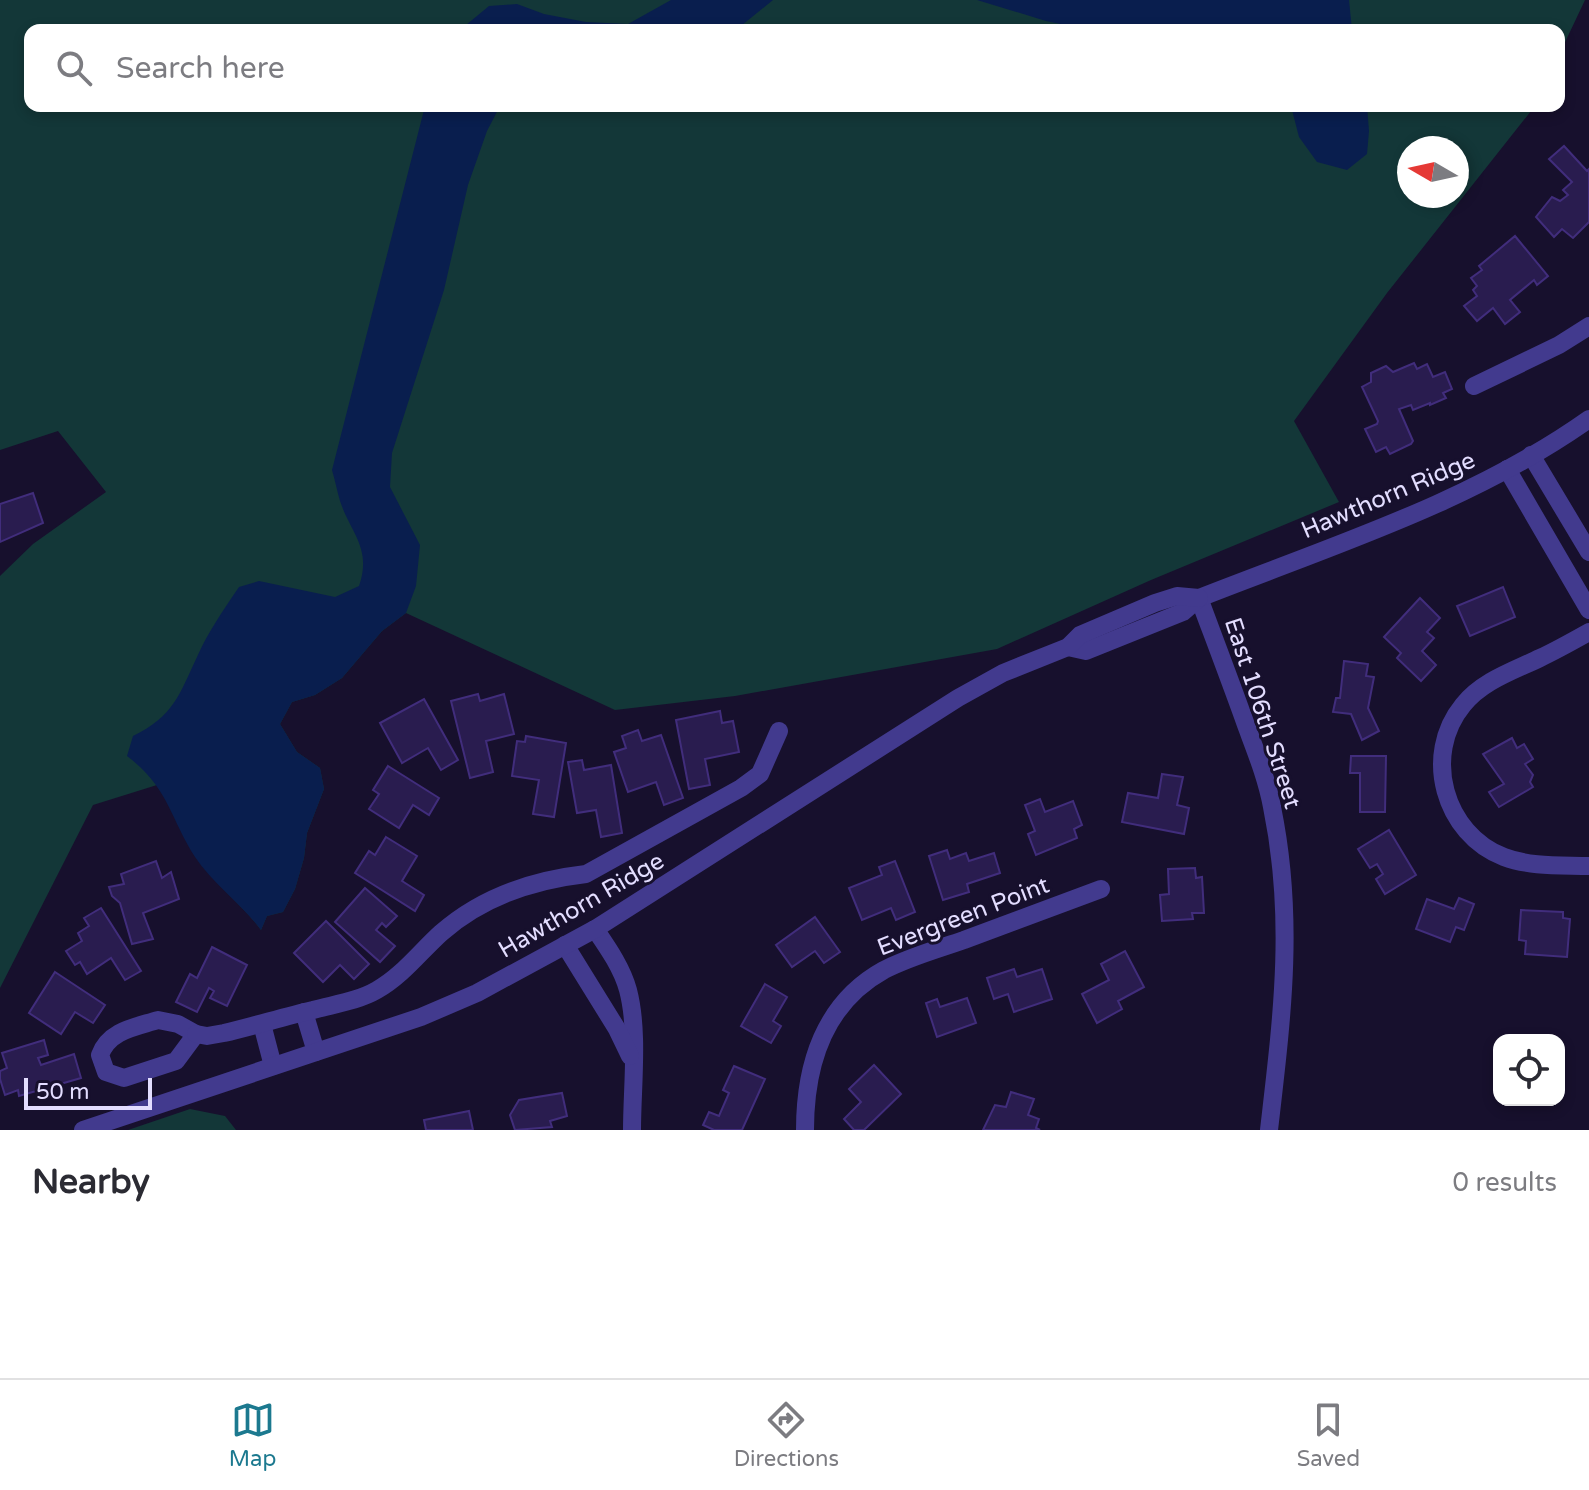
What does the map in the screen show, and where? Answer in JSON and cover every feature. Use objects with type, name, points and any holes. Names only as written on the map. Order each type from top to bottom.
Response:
[{"type":"street","points":[[1474,386],[1559,345],[1589,326]]},
{"type":"street","name":"Hawthorn Ridge","points":[[83,1130],[421,1017],[477,993],[595,929],[958,698],[1003,673],[1068,647],[1086,651],[1183,612],[1199,598],[1424,509],[1507,469],[1589,419]]},
{"type":"street","points":[[1531,455],[1589,552]]},
{"type":"street","points":[[1507,469],[1589,610]]},
{"type":"street","name":"East 106th Street","points":[[1199,598],[1259,761],[1272,804],[1282,869],[1287,936],[1285,982],[1269,1130]]},
{"type":"street","points":[[1589,632],[1502,675],[1463,704],[1445,738],[1442,770],[1444,787],[1458,821],[1488,849],[1506,858],[1527,862],[1589,866]]},
{"type":"street","points":[[196,1034],[176,1061],[124,1078],[106,1072],[101,1062],[103,1047],[115,1034],[158,1020],[178,1024],[207,1036],[364,997],[397,976],[440,934],[479,906],[530,885],[586,874],[703,811],[760,774],[779,731]]},
{"type":"street","name":"Evergreen Point","points":[[805,1130],[809,1073],[818,1045],[832,1016],[853,992],[896,965],[1101,889]]},
{"type":"street","points":[[595,929],[616,962],[628,991],[633,1030],[632,1130]]},
{"type":"street","points":[[565,945],[617,1029],[632,1062]]},
{"type":"street","points":[[304,1012],[316,1052]]},
{"type":"street","points":[[262,1024],[273,1066]]},
{"type":"green space","points":[[0,0],[1585,0],[1565,42],[1565,24],[24,24],[24,112],[1530,112],[1469,189],[1469,136],[1397,136],[1397,208],[1454,208],[1387,293],[1294,421],[1339,502],[1151,580],[997,649],[735,696],[615,710],[406,613],[382,631],[342,678],[315,695],[292,702],[280,724],[297,752],[320,768],[324,789],[307,833],[295,889],[283,912],[267,916],[261,930],[197,858],[157,785],[93,805],[0,988],[0,576],[33,544],[106,492],[58,431],[0,450]]},
{"type":"green space","points":[[190,1109],[225,1116],[236,1130],[128,1130]]},
{"type":"water","points":[[671,0],[773,0],[743,24],[628,24]]},
{"type":"water","points":[[977,0],[1349,0],[1351,24],[1060,24]]},
{"type":"water","points":[[517,4],[544,14],[586,22],[628,24],[467,24],[489,6]]},
{"type":"water","points":[[423,112],[497,112],[468,185],[444,290],[392,453],[390,487],[420,545],[416,586],[406,613],[382,631],[342,678],[315,695],[292,702],[280,724],[297,752],[320,768],[324,789],[307,833],[295,889],[283,912],[267,916],[261,930],[202,867],[160,791],[127,756],[133,736],[158,721],[174,703],[216,621],[239,587],[259,581],[335,597],[359,586],[362,551],[340,501],[332,470]]},
{"type":"water","points":[[1293,112],[1367,112],[1367,154],[1347,170],[1317,162],[1299,137]]},
{"type":"building","points":[[1564,146],[1587,171],[1589,169],[1589,222],[1573,238],[1562,229],[1554,237],[1536,217],[1552,197],[1560,201],[1568,195],[1563,190],[1572,182],[1549,159]]},
{"type":"building","points":[[1515,236],[1548,276],[1537,285],[1534,280],[1510,300],[1520,312],[1505,324],[1493,308],[1477,321],[1464,306],[1477,296],[1473,290],[1477,286],[1471,278],[1482,270],[1479,266]]},
{"type":"building","points":[[1414,363],[1417,369],[1427,364],[1433,377],[1445,372],[1452,389],[1443,393],[1446,398],[1430,405],[1413,410],[1411,405],[1399,409],[1413,441],[1390,454],[1386,447],[1376,452],[1365,429],[1378,421],[1362,387],[1371,382],[1371,373],[1386,366],[1393,372]]},
{"type":"building","points":[[33,493],[43,523],[0,542],[0,504]]},
{"type":"building","points":[[1503,587],[1515,617],[1470,636],[1457,606]]},
{"type":"building","points":[[1420,598],[1440,618],[1427,632],[1434,638],[1422,651],[1436,665],[1421,681],[1397,658],[1401,653],[1384,637]]},
{"type":"building","points":[[1344,661],[1368,664],[1366,676],[1374,677],[1368,708],[1379,731],[1362,740],[1351,714],[1333,712],[1336,698],[1340,698]]},
{"type":"building","points":[[478,694],[480,701],[504,694],[514,734],[486,741],[493,772],[470,778],[451,701]]},
{"type":"building","points":[[424,699],[458,760],[441,770],[428,748],[402,763],[380,723]]},
{"type":"building","points":[[720,711],[722,723],[733,721],[739,752],[705,759],[710,785],[689,789],[676,720]]},
{"type":"building","points":[[638,730],[642,741],[661,735],[683,798],[664,805],[656,782],[628,792],[614,752],[626,748],[622,736]]},
{"type":"building","points":[[526,736],[566,743],[554,817],[533,814],[539,780],[512,776],[517,741],[525,742]]},
{"type":"building","points":[[1512,738],[1517,748],[1524,744],[1533,759],[1525,764],[1533,775],[1530,782],[1533,787],[1499,807],[1489,792],[1504,784],[1483,754]]},
{"type":"building","points":[[1351,756],[1386,756],[1385,812],[1360,812],[1360,773],[1350,773]]},
{"type":"building","points":[[582,760],[584,770],[611,765],[622,833],[601,837],[596,810],[577,813],[568,762]]},
{"type":"building","points":[[388,766],[439,798],[429,815],[413,805],[399,828],[369,809],[379,794],[373,790]]},
{"type":"building","points":[[1162,774],[1183,777],[1177,805],[1189,808],[1184,834],[1122,822],[1128,793],[1158,798]]},
{"type":"building","points":[[1040,799],[1045,812],[1073,801],[1082,825],[1074,829],[1077,838],[1036,855],[1028,834],[1035,831],[1025,805]]},
{"type":"building","points":[[1389,830],[1416,875],[1385,894],[1376,879],[1383,874],[1377,864],[1370,868],[1358,849]]},
{"type":"building","points":[[386,837],[417,856],[402,881],[424,895],[415,911],[355,873],[369,851],[375,855]]},
{"type":"building","points":[[947,850],[950,859],[966,853],[969,861],[994,853],[1000,873],[967,884],[969,892],[943,900],[929,856]]},
{"type":"building","points":[[156,861],[162,878],[171,872],[179,899],[143,913],[153,939],[132,944],[120,903],[112,896],[109,887],[124,884],[121,874]]},
{"type":"building","points":[[895,861],[915,912],[896,920],[891,908],[862,920],[849,888],[882,875],[879,867]]},
{"type":"building","points":[[1195,868],[1196,878],[1202,877],[1204,913],[1192,913],[1193,919],[1162,921],[1160,895],[1169,894],[1168,869]]},
{"type":"building","points":[[365,888],[397,916],[386,927],[382,923],[376,930],[395,946],[380,962],[335,922]]},
{"type":"building","points":[[1459,898],[1474,904],[1464,930],[1456,927],[1450,942],[1416,929],[1427,899],[1454,909]]},
{"type":"building","points":[[101,908],[141,971],[125,980],[111,958],[87,974],[80,962],[75,965],[66,951],[82,941],[78,933],[89,926],[84,918]]},
{"type":"building","points":[[1521,910],[1563,912],[1563,918],[1570,919],[1567,957],[1525,954],[1526,941],[1519,940]]},
{"type":"building","points":[[815,917],[840,952],[824,963],[815,951],[792,967],[776,945]]},
{"type":"building","points":[[326,921],[369,964],[354,979],[340,965],[323,982],[294,953]]},
{"type":"building","points":[[212,947],[247,965],[227,1006],[210,998],[214,991],[209,988],[197,1012],[176,1002],[190,974],[197,978]]},
{"type":"building","points":[[1125,951],[1144,987],[1118,1001],[1122,1009],[1097,1023],[1082,994],[1109,980],[1101,964]]},
{"type":"building","points":[[1014,969],[1017,977],[1042,969],[1052,999],[1014,1012],[1008,994],[994,999],[987,978]]},
{"type":"building","points":[[55,972],[105,1005],[93,1023],[75,1012],[61,1034],[29,1013]]},
{"type":"building","points":[[765,984],[787,997],[773,1021],[781,1026],[771,1043],[741,1026]]},
{"type":"building","points":[[967,998],[976,1023],[937,1037],[926,1003],[937,999],[940,1007]]},
{"type":"building","points":[[44,1040],[48,1055],[38,1058],[41,1065],[74,1054],[81,1078],[19,1096],[18,1090],[5,1095],[0,1071],[7,1068],[2,1053]]},
{"type":"building","points":[[874,1065],[901,1094],[864,1130],[854,1130],[844,1119],[861,1102],[849,1089]]},
{"type":"building","points":[[734,1066],[765,1079],[742,1130],[714,1130],[703,1125],[709,1112],[719,1116],[729,1093],[723,1090]]},
{"type":"building","points":[[1011,1092],[1034,1099],[1028,1115],[1039,1119],[1036,1128],[1040,1130],[983,1130],[995,1105],[1006,1107]]},
{"type":"building","points":[[562,1093],[567,1116],[550,1121],[552,1127],[515,1130],[510,1115],[519,1100]]},
{"type":"building","points":[[469,1111],[473,1130],[426,1130],[424,1120]]}]
